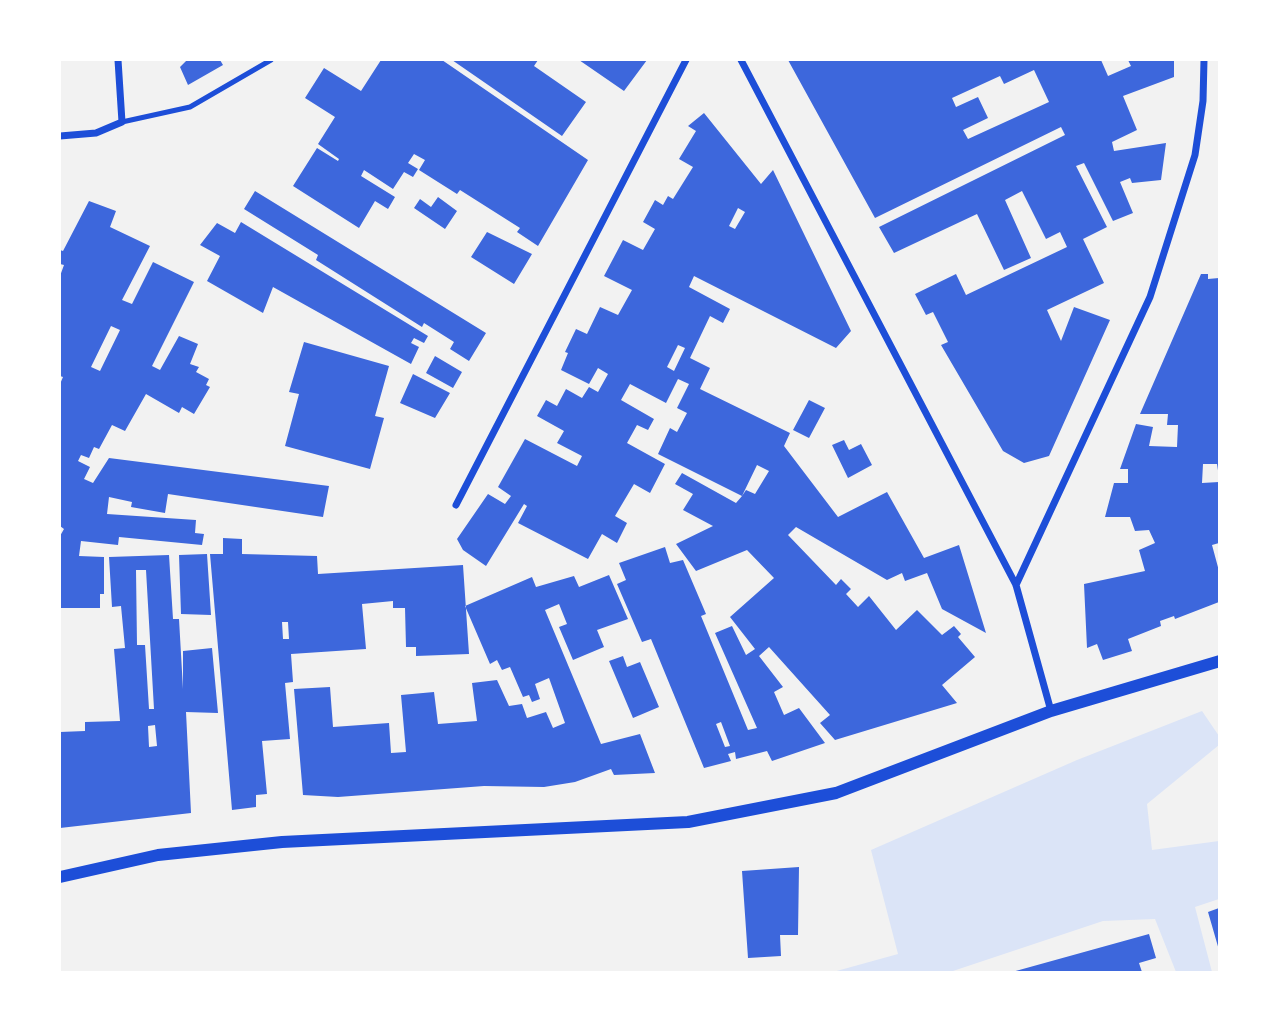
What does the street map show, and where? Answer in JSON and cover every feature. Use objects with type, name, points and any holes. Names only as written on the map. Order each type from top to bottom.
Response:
[{"type":"street","points":[[60,136],[96,133],[122,122],[118,60]]},
{"type":"street","points":[[456,505],[686,60]]},
{"type":"street","points":[[741,60],[1016,585],[1051,711]]},
{"type":"street","points":[[1016,585],[1150,297],[1195,155],[1203,101],[1204,60]]},
{"type":"street","points":[[60,877],[158,855],[282,842],[688,822],[836,793],[1051,711],[1220,661]]},
{"type":"lane","points":[[122,122],[190,107],[271,60]]},
{"type":"shaded area","points":[[1202,711],[1219,736],[1219,745],[1147,804],[1152,850],[1219,841],[1219,899],[1195,907],[1212,972],[1176,972],[1155,919],[1103,921],[950,972],[833,972],[898,954],[871,850],[1077,760]]},
{"type":"building","points":[[187,60],[220,60],[223,65],[188,85],[180,67]]},
{"type":"building","points":[[381,60],[442,60],[588,160],[538,246],[517,232],[520,228],[460,190],[457,194],[419,170],[425,160],[414,154],[408,163],[418,169],[413,177],[404,172],[393,189],[364,170],[361,176],[395,197],[388,209],[375,201],[359,228],[293,186],[317,148],[338,161],[339,159],[318,144],[335,117],[305,98],[324,68],[361,91]]},
{"type":"building","points":[[452,60],[538,60],[534,66],[586,102],[562,136]]},
{"type":"building","points":[[579,60],[647,60],[624,91]]},
{"type":"building","points":[[788,60],[1101,60],[1108,76],[1131,66],[1128,60],[1174,60],[1174,77],[1123,96],[1137,130],[1112,142],[1114,151],[1166,143],[1161,180],[1132,183],[1130,178],[1120,182],[1133,213],[1113,221],[1084,163],[1076,166],[1107,227],[1083,239],[1104,283],[1047,310],[1061,341],[1074,307],[1110,320],[1049,456],[1024,463],[1003,451],[941,345],[948,342],[933,312],[926,315],[915,294],[956,274],[966,295],[1067,247],[1060,232],[1046,239],[1022,191],[1005,200],[1031,258],[1004,270],[977,214],[894,253],[879,227],[1065,135],[1061,127],[875,218]],"holes":[[[1034,70],[1049,102],[968,139],[963,130],[988,118],[978,97],[956,107],[952,98],[1000,76],[1004,84]]]},
{"type":"building","points":[[704,113],[761,184],[773,170],[851,331],[836,348],[694,276],[689,287],[730,309],[723,323],[710,316],[690,358],[710,368],[700,389],[790,433],[784,446],[838,517],[887,492],[924,558],[959,545],[986,633],[942,609],[927,573],[905,581],[902,573],[887,580],[796,527],[788,535],[836,585],[841,579],[851,589],[846,594],[858,607],[869,596],[896,630],[917,610],[942,635],[954,626],[961,634],[958,637],[975,657],[942,685],[957,703],[835,740],[820,723],[830,715],[769,647],[759,656],[783,687],[774,692],[784,715],[799,708],[825,743],[772,761],[767,751],[736,759],[735,752],[728,754],[731,761],[704,768],[651,639],[642,642],[617,584],[626,580],[619,563],[665,547],[670,563],[683,560],[706,614],[701,616],[748,730],[757,728],[715,633],[732,626],[746,655],[755,649],[730,617],[774,578],[747,550],[696,571],[676,544],[713,526],[683,510],[693,494],[675,484],[682,473],[736,503],[742,496],[658,454],[670,428],[677,432],[687,413],[677,408],[689,384],[678,379],[666,403],[630,384],[621,400],[654,419],[648,430],[637,425],[627,443],[665,464],[650,493],[634,484],[615,516],[627,523],[617,543],[602,534],[588,559],[518,523],[527,506],[524,504],[486,566],[463,550],[457,539],[488,494],[505,504],[511,496],[498,487],[525,439],[577,466],[582,456],[557,443],[564,431],[537,416],[546,400],[557,406],[566,389],[582,398],[589,387],[598,392],[608,374],[598,368],[589,384],[561,370],[568,353],[565,352],[576,329],[587,334],[600,307],[618,315],[632,290],[604,276],[623,240],[643,250],[655,229],[643,222],[655,200],[663,205],[668,196],[673,199],[693,167],[679,159],[696,131],[688,126]],"holes":[[[738,208],[745,212],[735,229],[729,226]],[[678,345],[685,348],[674,371],[667,367]],[[757,465],[769,471],[755,494],[746,490],[742,496]],[[721,722],[730,746],[725,747],[716,724]]]},
{"type":"building","points":[[255,191],[486,333],[469,361],[450,349],[454,342],[424,323],[422,327],[316,260],[318,255],[244,209]]},
{"type":"building","points":[[438,197],[457,211],[445,229],[414,208],[420,199],[431,207]]},
{"type":"building","points":[[89,201],[116,211],[110,227],[150,246],[122,300],[132,304],[153,262],[194,282],[152,366],[160,370],[179,336],[198,344],[190,364],[199,367],[196,372],[209,379],[206,385],[210,387],[194,414],[182,407],[179,413],[146,394],[125,431],[112,425],[99,449],[94,447],[89,458],[81,455],[78,461],[90,467],[84,479],[93,483],[109,458],[329,486],[323,517],[168,494],[165,513],[131,507],[132,502],[109,497],[107,514],[196,520],[195,533],[204,534],[202,545],[119,537],[118,545],[81,541],[79,556],[104,557],[104,594],[100,594],[100,608],[60,608],[60,536],[64,529],[60,526],[60,384],[63,377],[60,376],[60,276],[64,265],[60,264],[60,250],[63,251]],"holes":[[[111,326],[120,330],[100,371],[91,367]]]},
{"type":"building","points":[[241,222],[428,336],[424,343],[414,338],[411,343],[419,347],[411,364],[273,287],[263,313],[207,281],[220,256],[200,245],[217,223],[235,233]]},
{"type":"building","points":[[487,232],[532,254],[514,284],[471,257]]},
{"type":"building","points":[[1201,274],[1208,274],[1208,279],[1219,278],[1219,477],[1217,464],[1203,464],[1202,483],[1219,482],[1219,543],[1212,545],[1219,571],[1219,602],[1175,619],[1174,616],[1160,621],[1161,626],[1128,639],[1132,651],[1103,660],[1097,644],[1087,648],[1084,584],[1145,571],[1139,550],[1155,543],[1149,530],[1135,531],[1130,517],[1105,517],[1114,483],[1128,483],[1128,469],[1120,469],[1136,424],[1153,427],[1149,446],[1177,447],[1178,425],[1167,425],[1168,414],[1140,414]]},
{"type":"building","points":[[304,342],[389,366],[375,416],[384,418],[370,469],[285,446],[299,394],[289,392]]},
{"type":"building","points":[[435,356],[462,372],[453,388],[426,373]]},
{"type":"building","points":[[413,374],[450,393],[435,418],[400,403]]},
{"type":"building","points":[[809,400],[825,408],[809,438],[793,430]]},
{"type":"building","points":[[844,440],[849,450],[861,444],[872,465],[848,478],[832,445]]},
{"type":"building","points":[[223,538],[242,539],[242,554],[317,556],[318,574],[463,565],[469,654],[416,656],[416,647],[406,647],[405,608],[393,608],[393,601],[362,604],[366,649],[291,654],[293,682],[285,683],[290,739],[262,741],[267,794],[256,795],[256,807],[232,810],[210,554],[223,554]],"holes":[[[282,622],[288,622],[289,639],[283,639]]]},
{"type":"building","points":[[207,554],[211,615],[181,614],[179,555]]},
{"type":"building","points":[[169,555],[173,619],[179,619],[183,689],[183,651],[212,648],[218,713],[186,712],[191,813],[60,828],[60,732],[85,731],[85,722],[120,721],[114,649],[125,648],[121,606],[112,607],[109,557]],"holes":[[[136,570],[146,570],[154,709],[149,709],[145,645],[137,645]],[[155,725],[157,746],[149,747],[148,726]]]},
{"type":"building","points":[[609,575],[628,619],[597,630],[604,647],[573,660],[559,627],[567,624],[559,604],[545,610],[601,744],[640,734],[655,773],[614,775],[611,769],[575,782],[544,787],[484,786],[338,797],[303,795],[294,689],[330,687],[333,727],[389,723],[391,753],[406,752],[401,695],[434,692],[438,724],[477,721],[472,683],[497,680],[509,706],[522,704],[527,718],[546,712],[553,728],[565,723],[549,678],[535,684],[540,699],[532,702],[529,695],[523,697],[510,667],[502,670],[497,660],[490,664],[465,606],[532,577],[536,587],[574,576],[579,587]]},
{"type":"building","points":[[623,656],[627,667],[640,662],[659,707],[633,718],[609,661]]},
{"type":"building","points":[[799,867],[798,935],[780,935],[781,956],[748,958],[742,871]]},
{"type":"building","points":[[1219,908],[1219,950],[1208,912]]},
{"type":"building","points":[[1149,934],[1156,958],[1139,963],[1142,972],[1012,972]]}]
